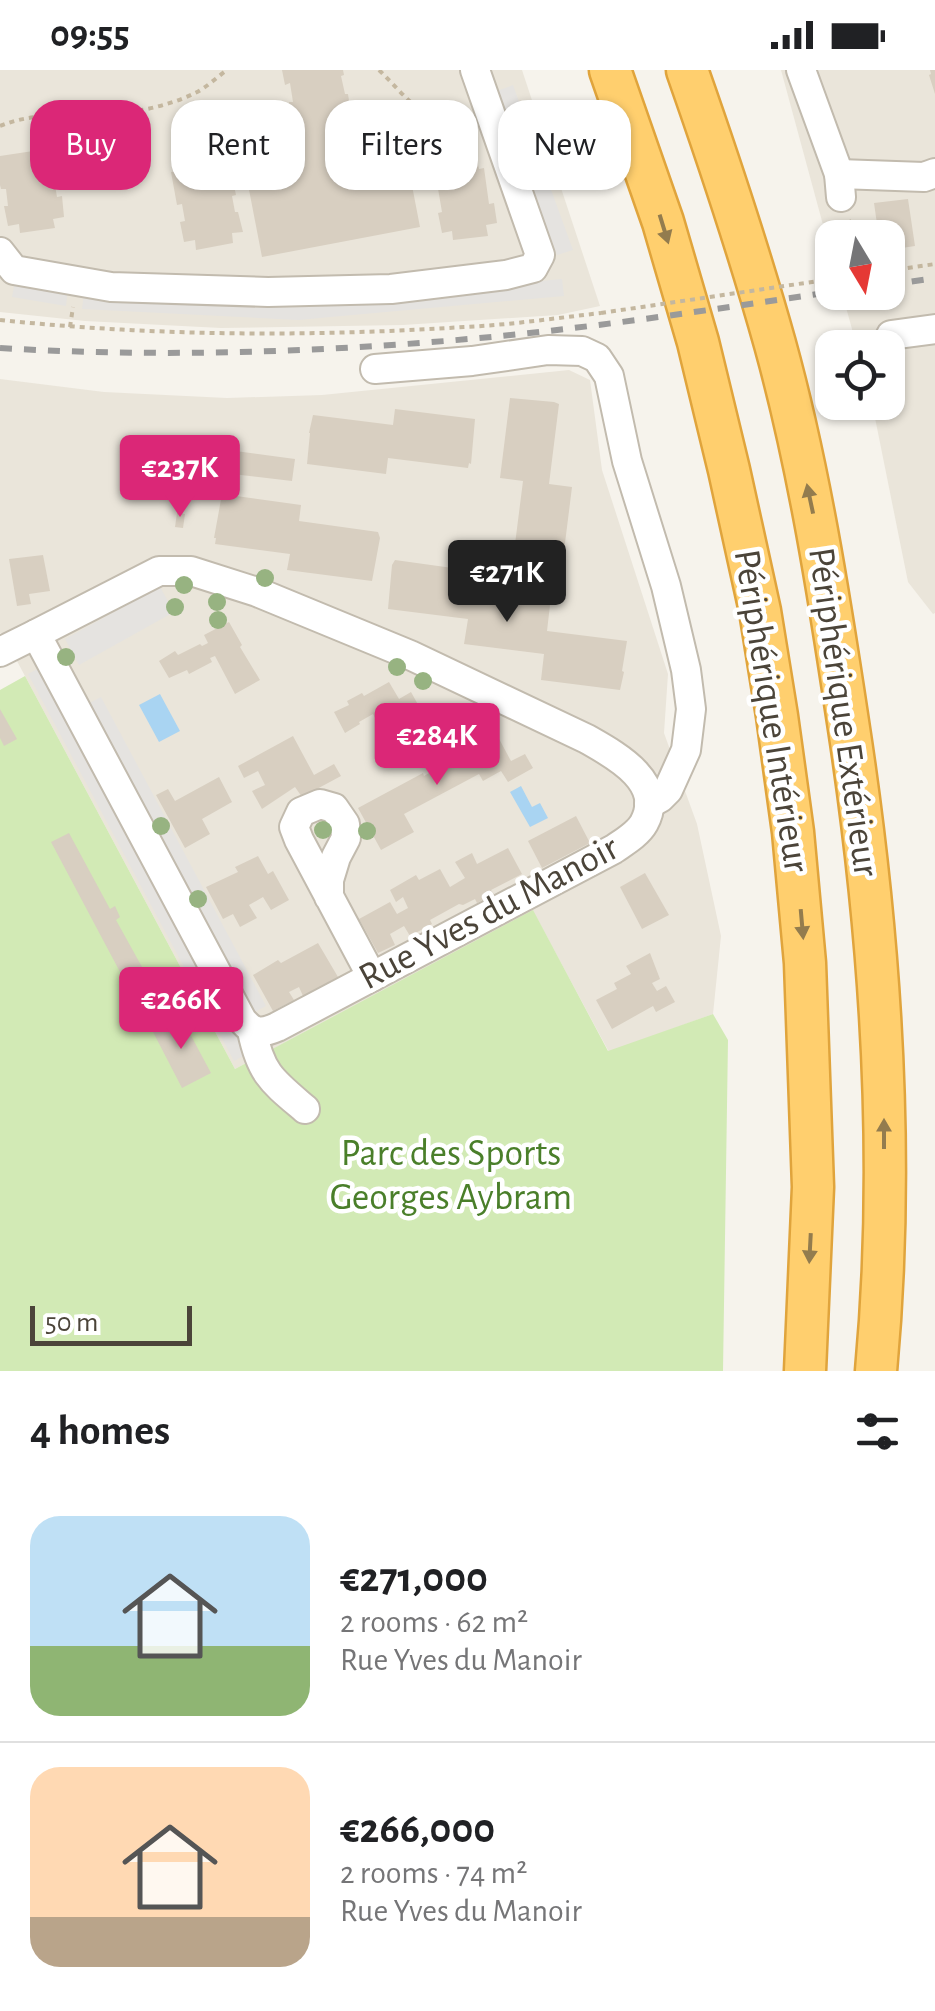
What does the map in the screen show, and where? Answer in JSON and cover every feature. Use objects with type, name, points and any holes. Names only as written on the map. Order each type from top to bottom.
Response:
[{"type":"highway","name":"Périphérique Intérieur","points":[[610,70],[698,342],[760,610],[777,716],[794,832],[805,964],[813,1188],[805,1371]]},
{"type":"highway","name":"Périphérique Extérieur","points":[[687,70],[739,219],[791,410],[815,522],[859,792],[874,920],[884,1111],[885,1222],[876,1371]]},
{"type":"highway","points":[[794,1371],[806,1328]]},
{"type":"street","points":[[0,252],[14,270],[111,287],[248,292],[391,290],[533,268],[540,255],[475,70]]},
{"type":"street","points":[[802,70],[840,185],[935,173]]},
{"type":"street","points":[[905,333],[935,329]]},
{"type":"street","points":[[375,368],[472,361],[548,350],[582,351],[597,358],[610,376],[627,462],[666,586],[691,709],[686,750],[668,790],[648,804]]},
{"type":"street","name":"Rue Yves du Manoir","points":[[0,652],[159,571],[190,571],[257,592],[410,654],[587,738],[615,755],[644,782],[648,804],[644,824],[614,849],[278,1027],[262,1033],[252,1031]]},
{"type":"street","points":[[36,634],[242,1020],[252,1031],[258,1057],[270,1079],[305,1110]]},
{"type":"street","points":[[329,897],[372,977]]},
{"type":"path","points":[[0,126],[40,115],[138,111],[196,93],[227,70]]},
{"type":"path","points":[[379,70],[417,110],[440,122],[466,126],[493,118]]},
{"type":"path","points":[[905,268],[935,264]]},
{"type":"path","points":[[0,320],[238,335],[467,328],[815,282]]},
{"type":"shaded area","points":[[0,70],[522,70],[532,100],[498,100],[498,190],[562,190],[600,306],[558,315],[403,325],[221,328],[0,312]]},
{"type":"shaded area","points":[[781,70],[935,70],[933,614],[908,582],[875,420],[905,420],[905,330],[852,330],[847,310],[905,310],[905,220],[822,220]]},
{"type":"shaded area","points":[[513,85],[518,100],[500,100],[497,91]]},
{"type":"shaded area","points":[[533,190],[551,190],[573,250],[557,255]]},
{"type":"shaded area","points":[[562,279],[564,296],[298,320],[82,309],[84,292],[296,304]]},
{"type":"shaded area","points":[[15,281],[68,290],[66,306],[12,297]]},
{"type":"shaded area","points":[[569,370],[590,380],[602,470],[668,674],[664,733],[697,824],[721,936],[713,1014],[609,1052],[533,911],[235,1069],[0,633],[0,379],[104,392],[227,398],[322,395]]},
{"type":"shaded area","points":[[160,587],[174,612],[79,665],[65,639]]},
{"type":"shaded area","points":[[43,666],[69,714],[101,697],[266,1006],[234,1023],[249,1053],[234,1061],[28,674]]},
{"type":"green space","name":"Parc des Sports Georges Aybram","points":[[25,676],[235,1069],[533,910],[608,1051],[713,1014],[728,1040],[723,1371],[0,1371],[0,690]]},
{"type":"water","points":[[160,694],[180,731],[159,742],[139,705]]},
{"type":"water","points":[[521,786],[532,807],[540,803],[548,818],[530,827],[510,792]]},
{"type":"building","points":[[282,70],[343,70],[341,76],[349,100],[325,100],[325,190],[413,190],[420,227],[262,257],[249,190],[305,190],[305,100],[293,100],[290,83],[285,85]]},
{"type":"building","points":[[930,70],[935,70],[935,94],[929,75]]},
{"type":"building","points":[[30,151],[30,190],[56,190],[57,197],[62,196],[64,217],[53,219],[55,228],[20,233],[19,224],[8,226],[6,189],[0,185],[0,156]]},
{"type":"building","points":[[478,164],[479,169],[484,168],[489,204],[494,203],[497,223],[486,225],[488,236],[453,240],[452,231],[442,233],[438,213],[442,212],[438,190],[478,190]]},
{"type":"building","points":[[174,190],[235,190],[235,212],[243,232],[232,233],[233,243],[196,250],[195,240],[184,242],[182,204],[177,205]]},
{"type":"building","points":[[908,199],[915,246],[905,247],[905,220],[876,220],[874,203]]},
{"type":"building","points":[[510,398],[559,404],[549,484],[572,487],[562,567],[513,560],[523,481],[500,478]]},
{"type":"building","points":[[395,409],[475,419],[468,468],[388,458],[386,474],[307,464],[313,415],[393,425]]},
{"type":"building","points":[[228,450],[295,459],[292,481],[224,473]]},
{"type":"building","points":[[222,494],[301,505],[299,521],[378,532],[372,581],[287,570],[290,554],[215,544]]},
{"type":"building","points":[[177,513],[185,514],[183,528],[175,527]]},
{"type":"building","points":[[43,555],[50,591],[29,594],[31,604],[17,606],[9,559]]},
{"type":"building","points":[[395,560],[474,571],[471,594],[550,605],[547,631],[627,641],[620,690],[541,680],[544,654],[464,644],[468,619],[388,609]]},
{"type":"building","points":[[229,622],[260,680],[235,694],[215,656],[210,658],[212,662],[189,674],[187,670],[169,678],[159,661],[175,651],[178,655],[208,643],[204,635]]},
{"type":"building","points":[[389,682],[399,699],[411,692],[421,710],[382,732],[373,714],[345,733],[334,712],[349,705],[347,701]]},
{"type":"building","points":[[0,709],[17,739],[4,746],[0,738]]},
{"type":"building","points":[[497,735],[511,761],[525,754],[533,768],[508,782],[501,771],[483,781],[479,774],[404,814],[414,832],[381,850],[358,808]]},
{"type":"building","points":[[293,736],[314,775],[334,764],[341,776],[302,797],[295,787],[262,809],[252,791],[265,785],[258,771],[244,778],[238,766]]},
{"type":"building","points":[[219,777],[232,802],[202,819],[210,834],[185,848],[156,795],[168,789],[175,801]]},
{"type":"building","points":[[576,816],[590,843],[542,868],[528,841]]},
{"type":"building","points":[[69,833],[110,909],[115,906],[120,917],[116,920],[157,994],[137,1004],[51,842]]},
{"type":"building","points":[[508,848],[522,874],[491,890],[494,894],[477,903],[475,899],[459,904],[430,920],[432,924],[410,936],[404,926],[390,934],[395,945],[378,953],[359,919],[390,902],[397,914],[408,908],[403,897],[396,902],[390,890],[416,875],[419,880],[440,869],[450,887],[465,878],[455,862],[472,853],[477,864]]},
{"type":"building","points":[[258,856],[268,874],[273,871],[289,900],[271,910],[263,897],[249,905],[257,918],[240,927],[233,914],[223,919],[206,887],[238,872],[235,867]]},
{"type":"building","points":[[645,873],[669,915],[642,929],[620,887]]},
{"type":"building","points":[[318,943],[338,977],[303,996],[299,987],[289,992],[294,1000],[273,1011],[253,975]]},
{"type":"building","points":[[650,953],[660,979],[652,983],[657,991],[666,986],[675,1002],[656,1012],[653,1006],[612,1029],[596,1000],[617,989],[614,983],[631,974],[626,966]]},
{"type":"building","points":[[180,1015],[211,1073],[182,1088],[152,1030]]},
{"type":"railway","points":[[905,282],[935,278]]},
{"type":"railway","points":[[0,348],[188,353],[376,346],[584,327],[815,294]]}]
